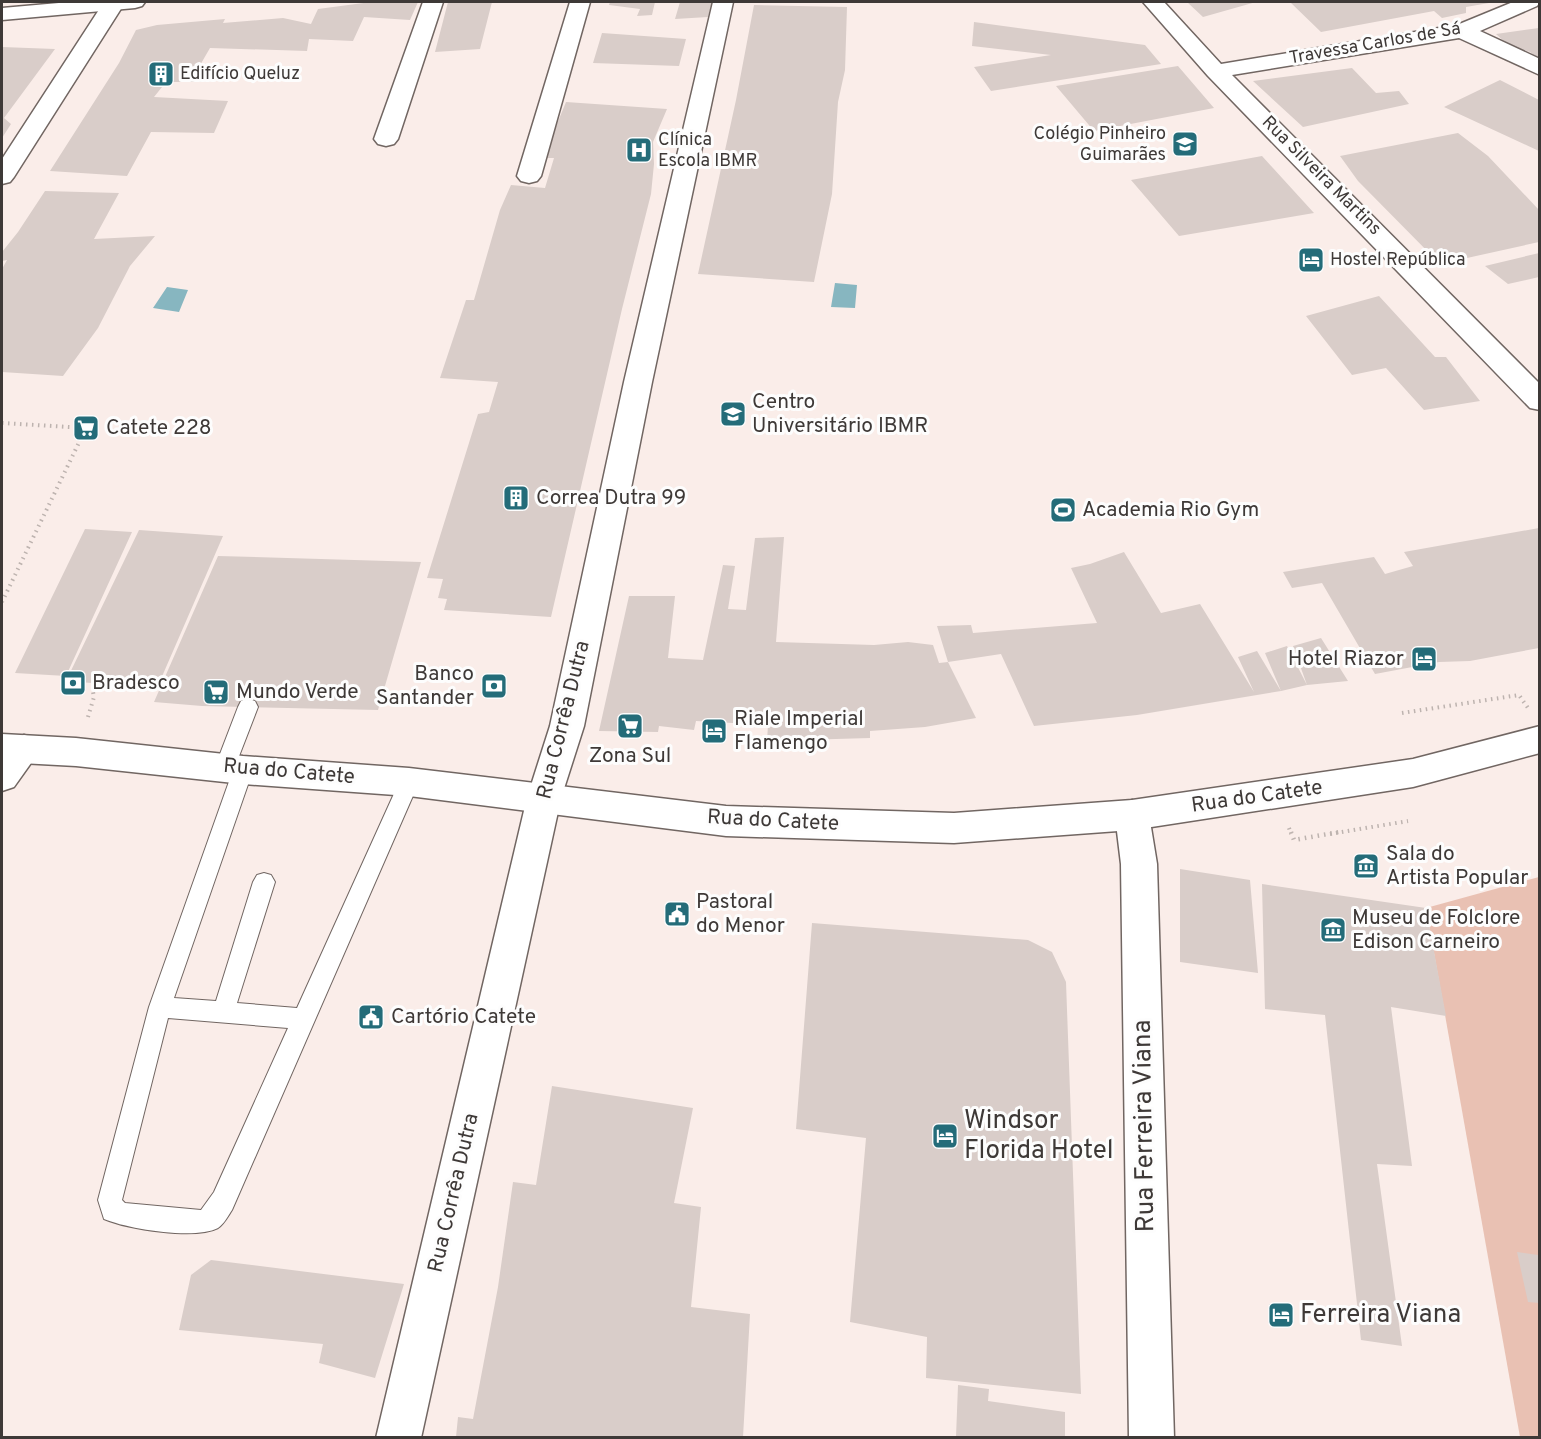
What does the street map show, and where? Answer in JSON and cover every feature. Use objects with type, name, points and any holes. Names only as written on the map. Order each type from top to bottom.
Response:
[{"type":"street","points":[[386,139],[433,2]]},
{"type":"street","points":[[529,177],[580,2]]},
{"type":"street","name":"Rua Corrêa Dutra","points":[[398,1437],[544,798],[567,726],[638,382],[723,2]]},
{"type":"street","name":"Rua Silveira Martins","points":[[1153,2],[1216,71],[1397,253],[1539,401]]},
{"type":"street","name":"Travessa Carlos de Sá","points":[[1216,71],[1462,31],[1530,2]]},
{"type":"street","points":[[2,14],[124,3]]},
{"type":"street","points":[[2,177],[124,3]]},
{"type":"street","points":[[1462,31],[1539,68]]},
{"type":"street","name":"Rua do Catete","points":[[13,748],[409,782],[726,821],[954,828],[1132,815],[1413,773],[1539,740]]},
{"type":"street","points":[[2,777],[13,748]]},
{"type":"street","name":"Rua Ferreira Viana","points":[[1132,815],[1139,864],[1152,1437]]},
{"type":"lane","points":[[248,707],[234,768],[160,1007],[110,1200],[113,1210],[124,1215],[201,1221],[212,1218],[223,1202],[409,782]]},
{"type":"lane","points":[[223,1013],[264,882]]},
{"type":"lane","points":[[160,1007],[304,1019]]},
{"type":"path","points":[[2,423],[86,428],[2,602]]},
{"type":"path","points":[[1402,713],[1519,695]]},
{"type":"path","points":[[1293,840],[1408,821]]},
{"type":"shaded area","points":[[1539,877],[1539,1437],[1520,1437],[1426,908]]},
{"type":"water","points":[[835,283],[857,285],[855,308],[831,307]]},
{"type":"water","points":[[167,287],[188,290],[179,312],[153,308]]},
{"type":"building","points":[[371,2],[418,2],[410,20],[364,17],[353,41],[309,39],[307,51],[210,48],[199,67],[216,66],[203,82],[166,82],[154,97],[228,101],[214,133],[151,132],[127,176],[50,171],[119,63],[136,30],[157,25],[225,19],[223,23],[283,18],[311,24],[318,9]]},
{"type":"building","points":[[448,2],[492,2],[480,49],[435,52]]},
{"type":"building","points":[[610,2],[655,2],[652,15],[637,16],[640,9],[609,5]]},
{"type":"building","points":[[680,2],[712,2],[708,17],[675,19]]},
{"type":"building","points":[[1187,2],[1256,2],[1203,17]]},
{"type":"building","points":[[1291,3],[1489,3],[1466,7],[1466,13],[1442,18],[1434,11],[1321,32]]},
{"type":"building","points":[[754,5],[847,7],[845,70],[838,102],[832,194],[814,282],[698,274]]},
{"type":"building","points":[[974,22],[1145,45],[1161,64],[991,91],[974,67],[1051,55],[972,46]]},
{"type":"building","points":[[1539,28],[1539,60],[1530,52],[1508,45],[1496,34]]},
{"type":"building","points":[[602,33],[686,39],[679,66],[593,63]]},
{"type":"building","points":[[2,47],[55,49],[4,118],[11,124],[2,138]]},
{"type":"building","points":[[1178,66],[1214,108],[1094,131],[1056,86]]},
{"type":"building","points":[[1352,68],[1376,93],[1399,91],[1409,104],[1303,127],[1253,81]]},
{"type":"building","points":[[1500,80],[1539,100],[1539,151],[1444,107]]},
{"type":"building","points":[[566,102],[667,109],[653,142],[654,164],[651,194],[551,617],[444,610],[447,599],[438,598],[443,579],[427,578],[478,414],[489,412],[498,382],[440,378],[466,300],[474,300],[500,210],[511,185],[545,188],[554,158],[543,158]]},
{"type":"building","points":[[1458,133],[1488,156],[1539,210],[1539,242],[1440,264],[1358,181],[1340,156]]},
{"type":"building","points":[[1262,156],[1314,213],[1179,236],[1131,180]]},
{"type":"building","points":[[45,191],[119,193],[94,239],[155,236],[130,266],[98,328],[63,376],[2,372],[2,269],[7,260],[2,261],[2,252]]},
{"type":"building","points":[[1539,253],[1539,277],[1508,284],[1485,266]]},
{"type":"building","points":[[1379,296],[1435,357],[1446,357],[1480,401],[1424,410],[1386,368],[1352,375],[1306,316]]},
{"type":"building","points":[[1539,528],[1539,648],[1470,661],[1439,662],[1375,674],[1322,583],[1292,588],[1283,572],[1374,557],[1385,574],[1413,566],[1404,552]]},
{"type":"building","points":[[85,529],[132,532],[66,676],[15,673]]},
{"type":"building","points":[[139,530],[223,536],[157,688],[66,681]]},
{"type":"building","points":[[784,537],[776,642],[874,645],[908,642],[933,645],[939,663],[948,662],[976,718],[925,727],[870,731],[870,738],[767,741],[768,725],[696,721],[694,730],[659,726],[658,732],[599,731],[629,596],[675,596],[668,658],[703,660],[723,565],[735,566],[728,609],[746,610],[755,538]]},
{"type":"building","points":[[1124,552],[1161,613],[1200,604],[1254,692],[1238,657],[1257,651],[1281,691],[1137,715],[1034,726],[1001,654],[948,662],[937,626],[971,625],[973,633],[1097,623],[1071,568]]},
{"type":"building","points":[[218,556],[421,562],[378,710],[202,706],[154,702]]},
{"type":"building","points":[[1321,638],[1348,681],[1307,685],[1293,646]]},
{"type":"building","points":[[1287,646],[1307,685],[1281,691],[1265,653]]},
{"type":"building","points":[[1180,869],[1250,880],[1258,973],[1180,962]]},
{"type":"building","points":[[1262,884],[1426,908],[1446,1016],[1391,1007],[1412,1166],[1377,1164],[1402,1346],[1361,1340],[1325,1015],[1265,1009]]},
{"type":"building","points":[[812,923],[1028,940],[1052,952],[1066,982],[1081,1394],[926,1378],[927,1337],[850,1322],[866,1138],[796,1129]]},
{"type":"building","points":[[552,1086],[693,1108],[674,1203],[701,1207],[691,1307],[750,1314],[743,1437],[456,1437],[458,1417],[473,1419],[498,1287],[513,1182],[536,1185]]},
{"type":"building","points":[[1517,1252],[1538,1255],[1539,1303],[1528,1302]]},
{"type":"building","points":[[211,1260],[404,1284],[375,1378],[319,1363],[323,1344],[179,1330],[191,1275]]},
{"type":"building","points":[[958,1385],[989,1389],[988,1401],[1065,1412],[1065,1437],[956,1437]]},
{"type":"place","name":"Edifício Queluz","points":[[161,74]]},
{"type":"place","name":"Colégio Pinheiro Guimarães","points":[[1185,144]]},
{"type":"place","name":"Clínica Escola IBMR","points":[[639,150]]},
{"type":"place","name":"Hostel República","points":[[1311,260]]},
{"type":"place","name":"Centro Universitário IBMR","points":[[733,414]]},
{"type":"place","name":"Catete 228","points":[[86,428]]},
{"type":"place","name":"Correa Dutra 99","points":[[516,498]]},
{"type":"place","name":"Academia Rio Gym","points":[[1063,510]]},
{"type":"place","name":"Hotel Riazor","points":[[1424,659]]},
{"type":"place","name":"Bradesco","points":[[73,683]]},
{"type":"place","name":"Banco Santander","points":[[494,686]]},
{"type":"place","name":"Mundo Verde","points":[[216,692]]},
{"type":"place","name":"Zona Sul","points":[[630,726]]},
{"type":"place","name":"Riale Imperial Flamengo","points":[[714,731]]},
{"type":"place","name":"Sala do Artista Popular","points":[[1366,866]]},
{"type":"place","name":"Pastoral do Menor","points":[[677,914]]},
{"type":"place","name":"Museu de Folclore Edison Carneiro","points":[[1333,930]]},
{"type":"place","name":"Cartório Catete","points":[[371,1017]]},
{"type":"place","name":"Windsor Florida Hotel","points":[[945,1136]]},
{"type":"place","name":"Ferreira Viana","points":[[1281,1315]]}]
